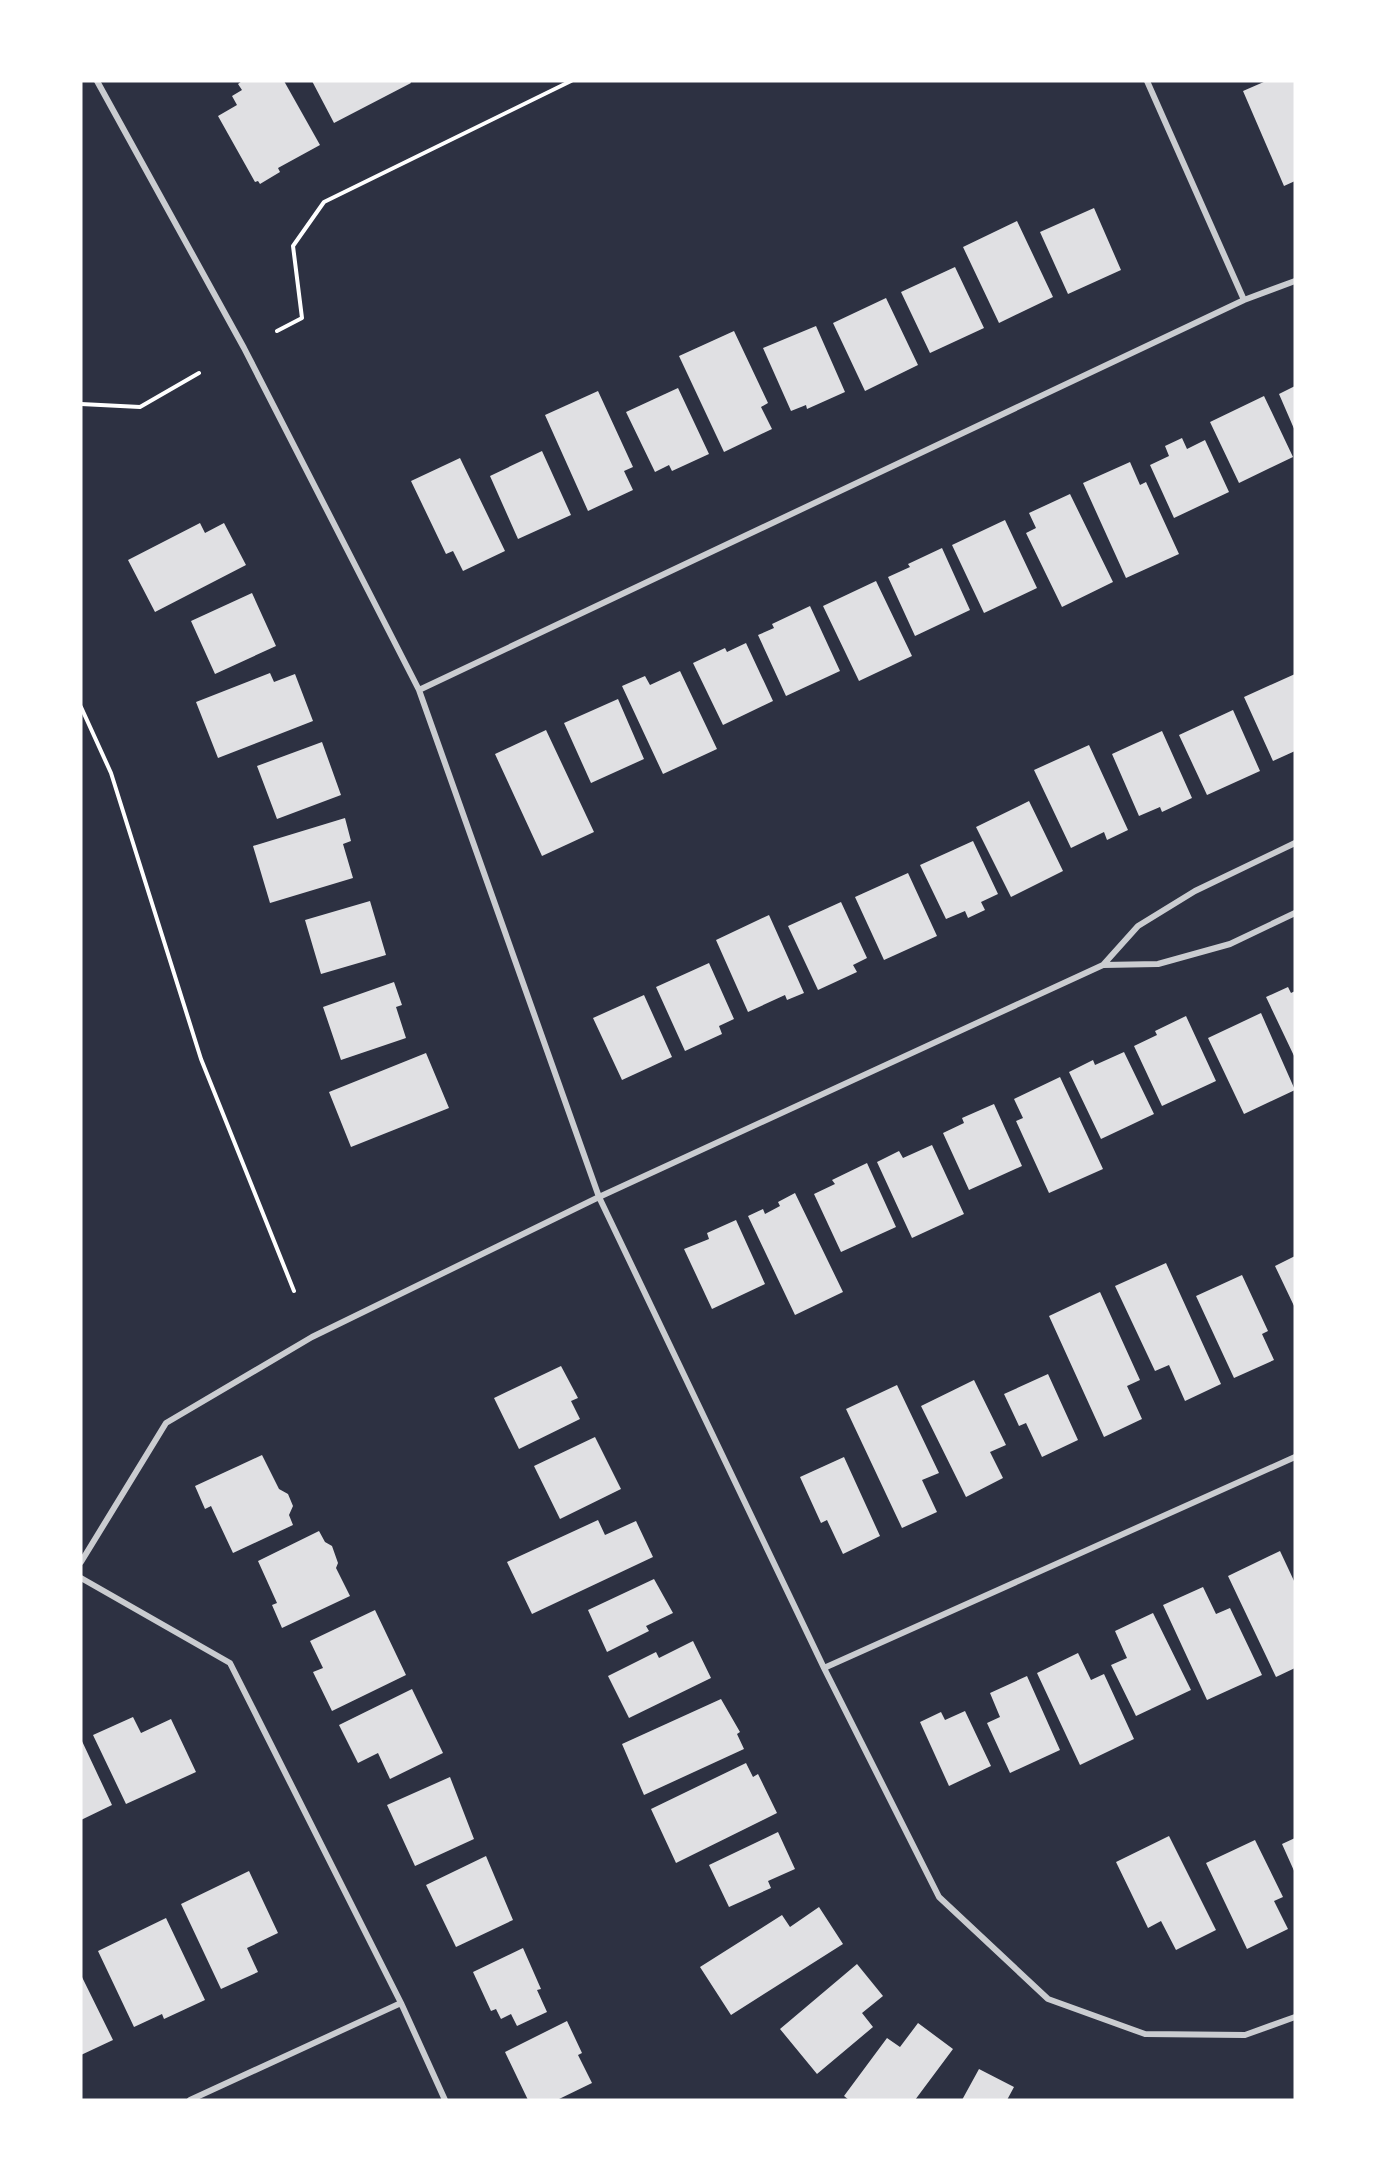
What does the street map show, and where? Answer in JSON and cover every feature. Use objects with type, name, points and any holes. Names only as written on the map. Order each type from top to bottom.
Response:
[{"type":"street","points":[[97,81],[244,348],[418,690],[599,1197],[824,1668],[939,1897],[1048,1999],[1145,2034],[1245,2035],[1295,2017]]},
{"type":"street","points":[[1147,81],[1244,300]]},
{"type":"street","points":[[418,690],[1244,300],[1295,280]]},
{"type":"street","points":[[81,1562],[166,1423],[312,1337],[599,1197],[1103,965],[1138,926],[1195,891],[1295,843]]},
{"type":"street","points":[[1103,965],[1158,964],[1230,944],[1295,913]]},
{"type":"street","points":[[824,1668],[1295,1457]]},
{"type":"street","points":[[81,1578],[230,1663],[400,2003],[445,2100]]},
{"type":"street","points":[[190,2100],[400,2003]]},
{"type":"path","points":[[277,331],[302,318],[293,246],[324,202],[571,81]]},
{"type":"path","points":[[81,404],[140,407],[199,374]]},
{"type":"path","points":[[81,707],[111,773],[201,1059],[294,1291]]},
{"type":"building","points":[[242,81],[284,81],[320,145],[278,168],[280,172],[260,184],[258,181],[255,182],[218,116],[237,105],[232,96],[242,90],[238,84]]},
{"type":"building","points":[[312,81],[410,81],[411,83],[334,123]]},
{"type":"building","points":[[1266,81],[1295,81],[1295,181],[1284,186],[1243,91]]},
{"type":"building","points":[[1094,208],[1121,270],[1068,294],[1040,232]]},
{"type":"building","points":[[1017,221],[1053,297],[999,323],[963,247]]},
{"type":"building","points":[[955,267],[984,328],[930,353],[901,292]]},
{"type":"building","points":[[886,298],[918,365],[865,391],[833,323]]},
{"type":"building","points":[[816,326],[845,392],[807,409],[806,405],[791,411],[763,348]]},
{"type":"building","points":[[734,331],[768,403],[761,407],[772,429],[724,452],[679,356]]},
{"type":"building","points":[[1295,386],[1295,431],[1279,394]]},
{"type":"building","points":[[678,388],[709,454],[672,471],[669,465],[655,472],[626,412]]},
{"type":"building","points":[[598,391],[633,467],[624,471],[633,490],[588,511],[545,415]]},
{"type":"building","points":[[1264,396],[1293,457],[1239,483],[1210,422]]},
{"type":"building","points":[[1182,438],[1187,449],[1205,440],[1229,492],[1174,518],[1150,465],[1169,456],[1165,446]]},
{"type":"building","points":[[542,451],[571,515],[518,539],[490,476]]},
{"type":"building","points":[[460,458],[505,551],[463,571],[453,551],[446,554],[411,481]]},
{"type":"building","points":[[1130,462],[1140,485],[1146,482],[1179,554],[1126,578],[1083,483]]},
{"type":"building","points":[[1070,494],[1113,582],[1062,607],[1026,533],[1036,528],[1029,513]]},
{"type":"building","points":[[1005,520],[1037,588],[984,613],[952,545]]},
{"type":"building","points":[[200,523],[205,533],[224,523],[246,565],[155,612],[128,560]]},
{"type":"building","points":[[942,548],[970,610],[915,636],[888,577],[910,567],[908,564]]},
{"type":"building","points":[[876,581],[912,656],[859,681],[823,606]]},
{"type":"building","points":[[252,593],[276,646],[215,674],[191,621]]},
{"type":"building","points":[[810,606],[840,671],[786,696],[758,635],[774,628],[772,624]]},
{"type":"building","points":[[746,643],[773,701],[723,725],[693,663],[725,648],[727,652]]},
{"type":"building","points":[[680,671],[717,749],[663,774],[622,686],[645,676],[650,685]]},
{"type":"building","points":[[270,673],[274,682],[295,674],[313,721],[218,758],[196,702]]},
{"type":"building","points":[[1295,674],[1295,751],[1273,761],[1244,697]]},
{"type":"building","points":[[618,699],[644,759],[591,783],[564,723]]},
{"type":"building","points":[[1233,710],[1260,771],[1207,795],[1179,735]]},
{"type":"building","points":[[546,730],[594,832],[542,856],[495,754]]},
{"type":"building","points":[[1162,731],[1192,798],[1162,812],[1160,807],[1139,816],[1112,754]]},
{"type":"building","points":[[322,742],[341,795],[277,819],[257,766]]},
{"type":"building","points":[[1089,745],[1128,830],[1107,840],[1104,832],[1071,848],[1034,770]]},
{"type":"building","points":[[1029,801],[1063,871],[1011,897],[976,827]]},
{"type":"building","points":[[345,818],[351,841],[343,844],[353,878],[270,903],[253,846]]},
{"type":"building","points":[[973,841],[998,894],[981,902],[985,910],[968,918],[965,911],[946,919],[920,865]]},
{"type":"building","points":[[908,873],[937,936],[884,960],[855,897]]},
{"type":"building","points":[[370,901],[386,955],[321,974],[305,920]]},
{"type":"building","points":[[841,902],[867,958],[853,965],[857,972],[818,990],[788,926]]},
{"type":"building","points":[[769,915],[804,993],[787,1000],[785,995],[748,1012],[716,940]]},
{"type":"building","points":[[709,963],[734,1019],[719,1026],[722,1034],[685,1051],[656,987]]},
{"type":"building","points":[[394,982],[402,1005],[396,1007],[406,1038],[341,1060],[323,1007]]},
{"type":"building","points":[[1288,987],[1291,993],[1295,991],[1295,1058],[1266,997]]},
{"type":"building","points":[[644,995],[672,1057],[622,1080],[593,1018]]},
{"type":"building","points":[[1261,1013],[1295,1090],[1244,1114],[1208,1038]]},
{"type":"building","points":[[1186,1016],[1216,1081],[1162,1106],[1134,1046],[1157,1035],[1155,1031]]},
{"type":"building","points":[[1124,1052],[1154,1114],[1101,1139],[1069,1072],[1093,1060],[1095,1065]]},
{"type":"building","points":[[426,1053],[449,1108],[351,1147],[329,1092]]},
{"type":"building","points":[[1060,1077],[1103,1169],[1049,1193],[1016,1121],[1023,1118],[1014,1099]]},
{"type":"building","points":[[994,1104],[1022,1166],[969,1190],[943,1133],[964,1123],[962,1118]]},
{"type":"building","points":[[932,1145],[964,1214],[912,1238],[877,1162],[899,1151],[903,1158]]},
{"type":"building","points":[[867,1163],[896,1227],[841,1252],[814,1194],[835,1184],[832,1180]]},
{"type":"building","points":[[795,1193],[843,1292],[795,1315],[748,1216],[763,1209],[765,1214],[780,1206],[778,1202]]},
{"type":"building","points":[[736,1220],[765,1284],[712,1309],[684,1249],[709,1239],[707,1233]]},
{"type":"building","points":[[1295,1256],[1295,1308],[1275,1266]]},
{"type":"building","points":[[1166,1263],[1221,1384],[1185,1401],[1169,1365],[1155,1371],[1115,1286]]},
{"type":"building","points":[[1242,1275],[1268,1331],[1262,1334],[1274,1360],[1234,1378],[1196,1296]]},
{"type":"building","points":[[1100,1292],[1140,1380],[1127,1386],[1142,1419],[1104,1437],[1049,1316]]},
{"type":"building","points":[[561,1366],[578,1398],[571,1401],[580,1419],[519,1449],[494,1398]]},
{"type":"building","points":[[1048,1374],[1078,1440],[1042,1457],[1026,1423],[1019,1426],[1004,1394]]},
{"type":"building","points":[[974,1380],[1006,1445],[990,1452],[1003,1478],[966,1497],[921,1406]]},
{"type":"building","points":[[897,1385],[939,1473],[922,1480],[937,1512],[902,1528],[846,1409]]},
{"type":"building","points":[[595,1437],[621,1489],[560,1519],[534,1466]]},
{"type":"building","points":[[262,1455],[279,1489],[288,1494],[293,1506],[289,1515],[293,1525],[233,1553],[211,1506],[205,1509],[195,1486]]},
{"type":"building","points":[[844,1457],[880,1536],[843,1554],[827,1520],[821,1523],[800,1477]]},
{"type":"building","points":[[598,1520],[605,1535],[636,1521],[653,1557],[532,1614],[507,1562]]},
{"type":"building","points":[[319,1531],[325,1542],[332,1546],[338,1563],[336,1568],[350,1596],[282,1628],[272,1605],[277,1603],[258,1561]]},
{"type":"building","points":[[1280,1551],[1295,1583],[1295,1668],[1276,1677],[1228,1576]]},
{"type":"building","points":[[654,1579],[673,1613],[646,1626],[649,1631],[607,1652],[588,1610]]},
{"type":"building","points":[[1203,1587],[1216,1614],[1230,1608],[1262,1675],[1207,1700],[1163,1605]]},
{"type":"building","points":[[375,1610],[406,1675],[332,1711],[313,1672],[323,1668],[310,1641]]},
{"type":"building","points":[[1153,1613],[1191,1690],[1136,1716],[1111,1665],[1127,1658],[1115,1631]]},
{"type":"building","points":[[693,1641],[711,1678],[629,1718],[608,1676],[656,1652],[659,1658]]},
{"type":"building","points":[[1078,1653],[1091,1680],[1104,1674],[1134,1739],[1080,1765],[1037,1673]]},
{"type":"building","points":[[1027,1676],[1060,1750],[1010,1773],[987,1723],[1000,1717],[990,1693]]},
{"type":"building","points":[[412,1689],[443,1753],[390,1779],[378,1753],[358,1763],[339,1725]]},
{"type":"building","points":[[721,1699],[740,1732],[737,1734],[744,1749],[644,1795],[622,1744]]},
{"type":"building","points":[[965,1711],[991,1766],[949,1786],[920,1722],[941,1712],[945,1720]]},
{"type":"building","points":[[133,1717],[141,1733],[171,1719],[196,1772],[126,1804],[93,1735]]},
{"type":"building","points":[[81,1739],[112,1805],[81,1820]]},
{"type":"building","points":[[746,1763],[753,1777],[758,1774],[777,1813],[676,1863],[651,1809]]},
{"type":"building","points":[[450,1777],[474,1839],[415,1866],[387,1805]]},
{"type":"building","points":[[778,1832],[795,1869],[768,1881],[771,1888],[729,1907],[709,1865]]},
{"type":"building","points":[[1169,1836],[1216,1930],[1176,1950],[1161,1921],[1148,1928],[1116,1862]]},
{"type":"building","points":[[1295,1838],[1295,1873],[1282,1844]]},
{"type":"building","points":[[1255,1840],[1283,1897],[1274,1901],[1288,1929],[1247,1949],[1206,1863]]},
{"type":"building","points":[[486,1856],[513,1920],[456,1947],[426,1885]]},
{"type":"building","points":[[249,1871],[278,1933],[247,1948],[258,1972],[221,1989],[181,1904]]},
{"type":"building","points":[[819,1907],[843,1944],[731,2015],[700,1967],[782,1915],[790,1927]]},
{"type":"building","points":[[166,1918],[205,2000],[164,2019],[162,2014],[134,2027],[98,1951]]},
{"type":"building","points":[[523,1948],[541,1989],[537,1990],[547,2012],[517,2026],[511,2014],[501,2019],[496,2009],[491,2011],[473,1972]]},
{"type":"building","points":[[857,1964],[883,1996],[862,2013],[873,2027],[817,2074],[780,2029]]},
{"type":"building","points":[[81,1975],[113,2040],[81,2055]]},
{"type":"building","points":[[567,2021],[582,2053],[578,2055],[592,2083],[557,2100],[528,2100],[505,2052]]},
{"type":"building","points":[[918,2023],[953,2049],[915,2100],[849,2100],[844,2096],[887,2038],[900,2047]]},
{"type":"building","points":[[979,2069],[1014,2087],[1007,2100],[962,2100]]}]
